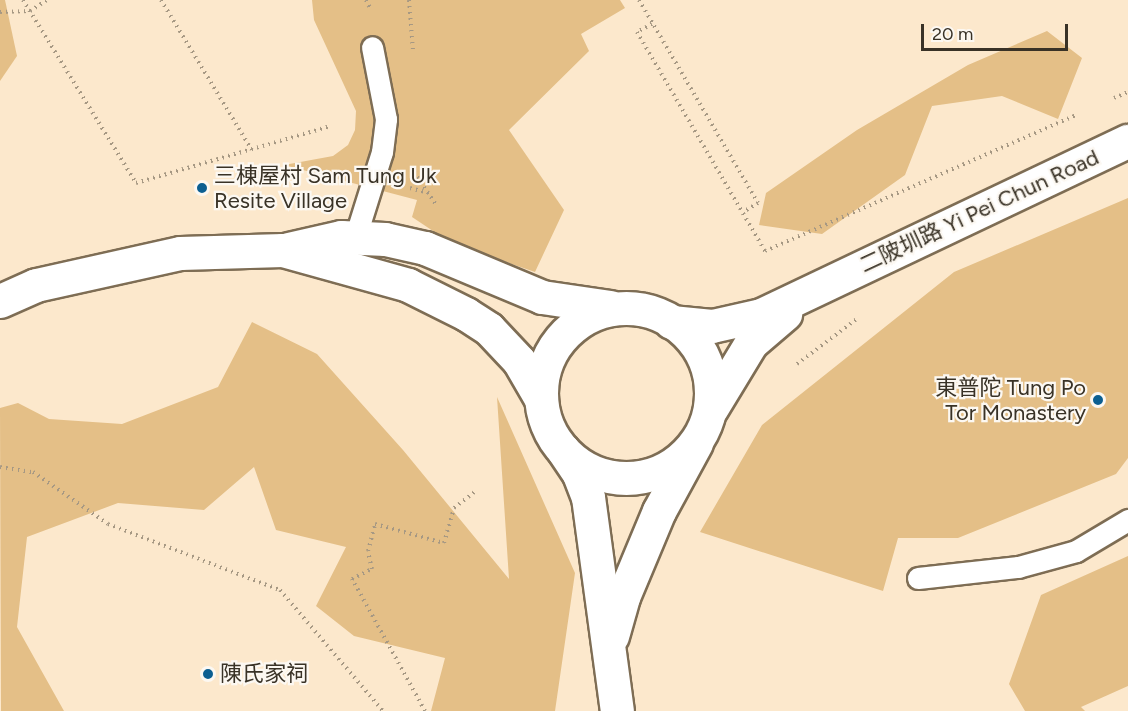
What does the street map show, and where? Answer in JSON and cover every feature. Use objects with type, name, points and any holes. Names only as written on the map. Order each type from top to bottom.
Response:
[{"type":"street","name":"二陂圳路 Yi Pei Chun Road","points":[[671,322],[712,326],[761,315],[1128,141]]},
{"type":"street","points":[[0,301],[36,285],[180,253],[283,250],[341,237],[385,239],[425,248],[542,297],[573,304],[639,309],[671,322],[691,338],[705,361],[712,388],[710,411],[696,443],[659,511],[623,597],[613,628],[610,667]]},
{"type":"street","points":[[283,250],[408,285],[466,314],[489,329],[519,361],[541,399],[551,435],[579,474],[588,497],[617,711]]},
{"type":"street","name":"二陂圳路 Yi Pei Chun Road","points":[[710,411],[751,343],[831,281]]},
{"type":"street","points":[[541,399],[541,380],[555,344],[583,319],[620,308]]},
{"type":"street","points":[[563,450],[591,471],[631,478],[668,467],[696,443]]},
{"type":"lane","points":[[355,238],[382,152],[386,118],[372,47]]},
{"type":"lane","points":[[918,578],[1018,567],[1076,551],[1128,520]]},
{"type":"path","points":[[23,0],[136,183],[331,126]]},
{"type":"path","points":[[0,12],[30,11],[47,0]]},
{"type":"path","points":[[161,0],[252,150]]},
{"type":"path","points":[[639,0],[758,203],[743,212]]},
{"type":"path","points":[[652,24],[637,32],[765,251],[1084,112]]},
{"type":"path","points":[[1106,102],[1128,92]]},
{"type":"path","points":[[791,368],[865,314]]},
{"type":"path","points":[[0,467],[33,472],[108,524],[280,590],[383,711]]},
{"type":"path","points":[[425,711],[352,579],[372,569],[368,551],[375,524],[444,543],[454,508],[476,491]]},
{"type":"shaded area","points":[[0,0],[5,0],[17,56],[0,81]]},
{"type":"shaded area","points":[[312,0],[620,0],[625,8],[581,34],[589,51],[509,130],[564,210],[535,272],[451,243],[412,217],[417,200],[284,165],[333,156],[348,145],[355,130],[356,111],[314,20]]},
{"type":"shaded area","points":[[1047,31],[1082,58],[1058,119],[1002,96],[932,106],[905,175],[822,234],[759,225],[766,193],[857,130],[968,65]]},
{"type":"shaded area","points":[[1128,198],[1128,458],[1116,474],[958,538],[898,538],[883,591],[700,532],[762,425],[954,272]]},
{"type":"shaded area","points":[[252,322],[317,354],[403,450],[509,579],[497,397],[575,573],[555,711],[431,711],[445,658],[354,636],[316,606],[346,547],[276,530],[254,467],[204,510],[118,503],[27,537],[17,627],[64,711],[1,711],[0,408],[18,403],[49,419],[122,424],[218,387]]},
{"type":"shaded area","points":[[1128,556],[1128,686],[1081,707],[1085,711],[1025,711],[1009,684],[1041,595]]},
{"type":"place","name":"三棟屋村 Sam Tung Uk Resite Village","points":[[202,188]]},
{"type":"place","name":"東普陀 Tung Po Tor Monastery","points":[[1098,400]]},
{"type":"place","name":"陳氏家祠","points":[[208,674]]}]
